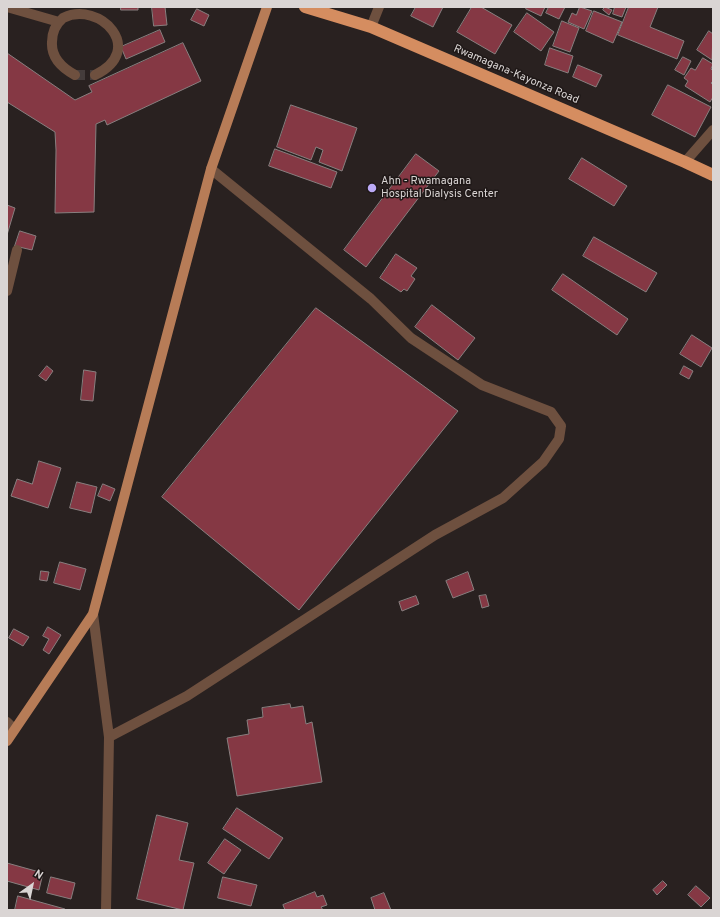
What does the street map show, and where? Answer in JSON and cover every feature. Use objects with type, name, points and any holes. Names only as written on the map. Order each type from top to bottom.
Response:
[{"type":"highway","name":"Rwamagana-Kayonza Road","points":[[305,7],[371,27],[713,175]]},
{"type":"main road","points":[[7,741],[10,725],[93,614],[210,169],[267,7]]},
{"type":"street","points":[[7,7],[59,22]]},
{"type":"street","points":[[371,27],[379,7]]},
{"type":"street","points":[[75,75],[66,70],[58,62],[53,52],[52,36],[59,22],[68,14],[78,10],[90,9],[102,10],[116,29],[118,39],[118,50],[114,60],[107,68],[95,75]]},
{"type":"street","points":[[685,162],[713,130]]},
{"type":"street","points":[[109,737],[187,696],[435,535],[503,498],[543,462],[559,439],[561,426],[551,412],[482,384],[411,338],[371,299],[210,169]]},
{"type":"street","points":[[7,291],[17,250]]},
{"type":"street","points":[[93,614],[109,737],[106,910]]},
{"type":"building","points":[[121,7],[138,7],[138,10],[121,10]]},
{"type":"building","points":[[152,7],[165,7],[167,25],[154,26]]},
{"type":"building","points":[[416,7],[443,7],[433,27],[411,16]]},
{"type":"building","points":[[472,7],[481,7],[512,25],[495,54],[457,32]]},
{"type":"building","points":[[527,7],[545,7],[541,16],[526,9]]},
{"type":"building","points":[[549,7],[565,7],[559,19],[546,13]]},
{"type":"building","points":[[580,7],[592,11],[584,29],[568,22],[572,13],[576,15]]},
{"type":"building","points":[[605,7],[612,10],[609,15],[603,10]]},
{"type":"building","points":[[615,7],[626,7],[622,17],[613,14]]},
{"type":"building","points":[[629,7],[658,7],[650,27],[684,41],[677,59],[618,35]]},
{"type":"building","points":[[197,9],[209,15],[204,26],[191,20]]},
{"type":"building","points":[[594,11],[622,22],[613,43],[586,31]]},
{"type":"building","points":[[527,13],[554,32],[541,51],[514,32]]},
{"type":"building","points":[[562,21],[579,28],[570,52],[553,46]]},
{"type":"building","points":[[160,30],[165,42],[126,59],[121,47]]},
{"type":"building","points":[[709,31],[713,34],[712,60],[697,50]]},
{"type":"building","points":[[183,43],[201,81],[107,125],[105,120],[96,124],[94,212],[55,213],[55,132],[7,102],[7,53],[75,100],[92,92],[89,86]]},
{"type":"building","points":[[550,48],[573,56],[568,73],[545,65]]},
{"type":"building","points":[[683,57],[691,61],[684,75],[675,70]]},
{"type":"building","points":[[703,58],[713,64],[711,69],[713,71],[713,81],[711,83],[713,85],[713,97],[710,102],[685,86],[688,81],[684,78],[691,68],[695,70]]},
{"type":"building","points":[[578,65],[602,75],[596,87],[573,77]]},
{"type":"building","points":[[668,85],[711,107],[695,137],[652,115]]},
{"type":"building","points":[[291,105],[357,128],[342,171],[319,162],[323,150],[316,147],[311,160],[277,147]]},
{"type":"building","points":[[275,149],[337,172],[331,188],[269,166]]},
{"type":"building","points":[[416,154],[439,171],[366,267],[344,250]]},
{"type":"building","points":[[582,158],[627,186],[614,206],[569,179]]},
{"type":"building","points":[[7,205],[15,208],[7,235]]},
{"type":"building","points":[[20,231],[36,236],[32,250],[15,246]]},
{"type":"building","points":[[594,237],[657,273],[646,292],[583,256]]},
{"type":"building","points":[[396,254],[417,268],[411,276],[415,279],[407,291],[404,289],[401,292],[380,278]]},
{"type":"building","points":[[563,274],[628,319],[617,335],[552,290]]},
{"type":"building","points":[[432,305],[475,338],[458,360],[415,327]]},
{"type":"building","points":[[316,308],[458,411],[299,610],[162,497]]},
{"type":"building","points":[[692,335],[712,348],[701,367],[680,354]]},
{"type":"building","points":[[47,366],[53,371],[46,381],[39,376]]},
{"type":"building","points":[[684,366],[693,371],[689,379],[680,374]]},
{"type":"building","points":[[84,370],[96,372],[93,401],[81,400]]},
{"type":"building","points":[[39,461],[61,468],[48,508],[11,496],[17,479],[32,484]]},
{"type":"building","points":[[77,482],[97,487],[91,513],[70,508]]},
{"type":"building","points":[[103,484],[115,489],[110,501],[98,496]]},
{"type":"building","points":[[60,562],[86,569],[80,590],[54,583]]},
{"type":"building","points":[[41,571],[49,572],[47,581],[40,580]]},
{"type":"building","points":[[468,572],[474,590],[453,598],[446,581]]},
{"type":"building","points":[[486,595],[489,606],[482,608],[479,596]]},
{"type":"building","points":[[416,596],[419,604],[402,611],[399,602]]},
{"type":"building","points":[[48,627],[61,635],[49,654],[43,650],[49,639],[43,636]]},
{"type":"building","points":[[14,629],[29,637],[23,646],[9,638]]},
{"type":"building","points":[[290,704],[291,708],[303,706],[306,724],[312,722],[322,782],[237,796],[227,738],[249,734],[247,720],[263,717],[262,708]]},
{"type":"building","points":[[237,808],[283,838],[269,859],[223,829]]},
{"type":"building","points":[[157,815],[188,823],[179,860],[194,863],[183,910],[137,899]]},
{"type":"building","points":[[225,839],[241,850],[224,874],[208,863]]},
{"type":"building","points":[[7,863],[43,873],[39,890],[7,881]]},
{"type":"building","points":[[51,877],[75,883],[71,899],[47,893]]},
{"type":"building","points":[[223,877],[257,885],[251,906],[218,898]]},
{"type":"building","points":[[663,881],[667,885],[657,895],[653,890]]},
{"type":"building","points":[[696,886],[710,898],[701,907],[688,895]]},
{"type":"building","points":[[315,892],[317,897],[323,895],[327,905],[321,907],[323,910],[285,910],[283,905]]},
{"type":"building","points":[[384,893],[391,910],[375,910],[371,898]]},
{"type":"building","points":[[18,896],[65,909],[65,910],[15,910]]},
{"type":"tunnel","points":[[75,75],[95,75]]},
{"type":"place","name":"Ahn - Rwamagana Hospital Dialysis Center","points":[[372,188]]}]
